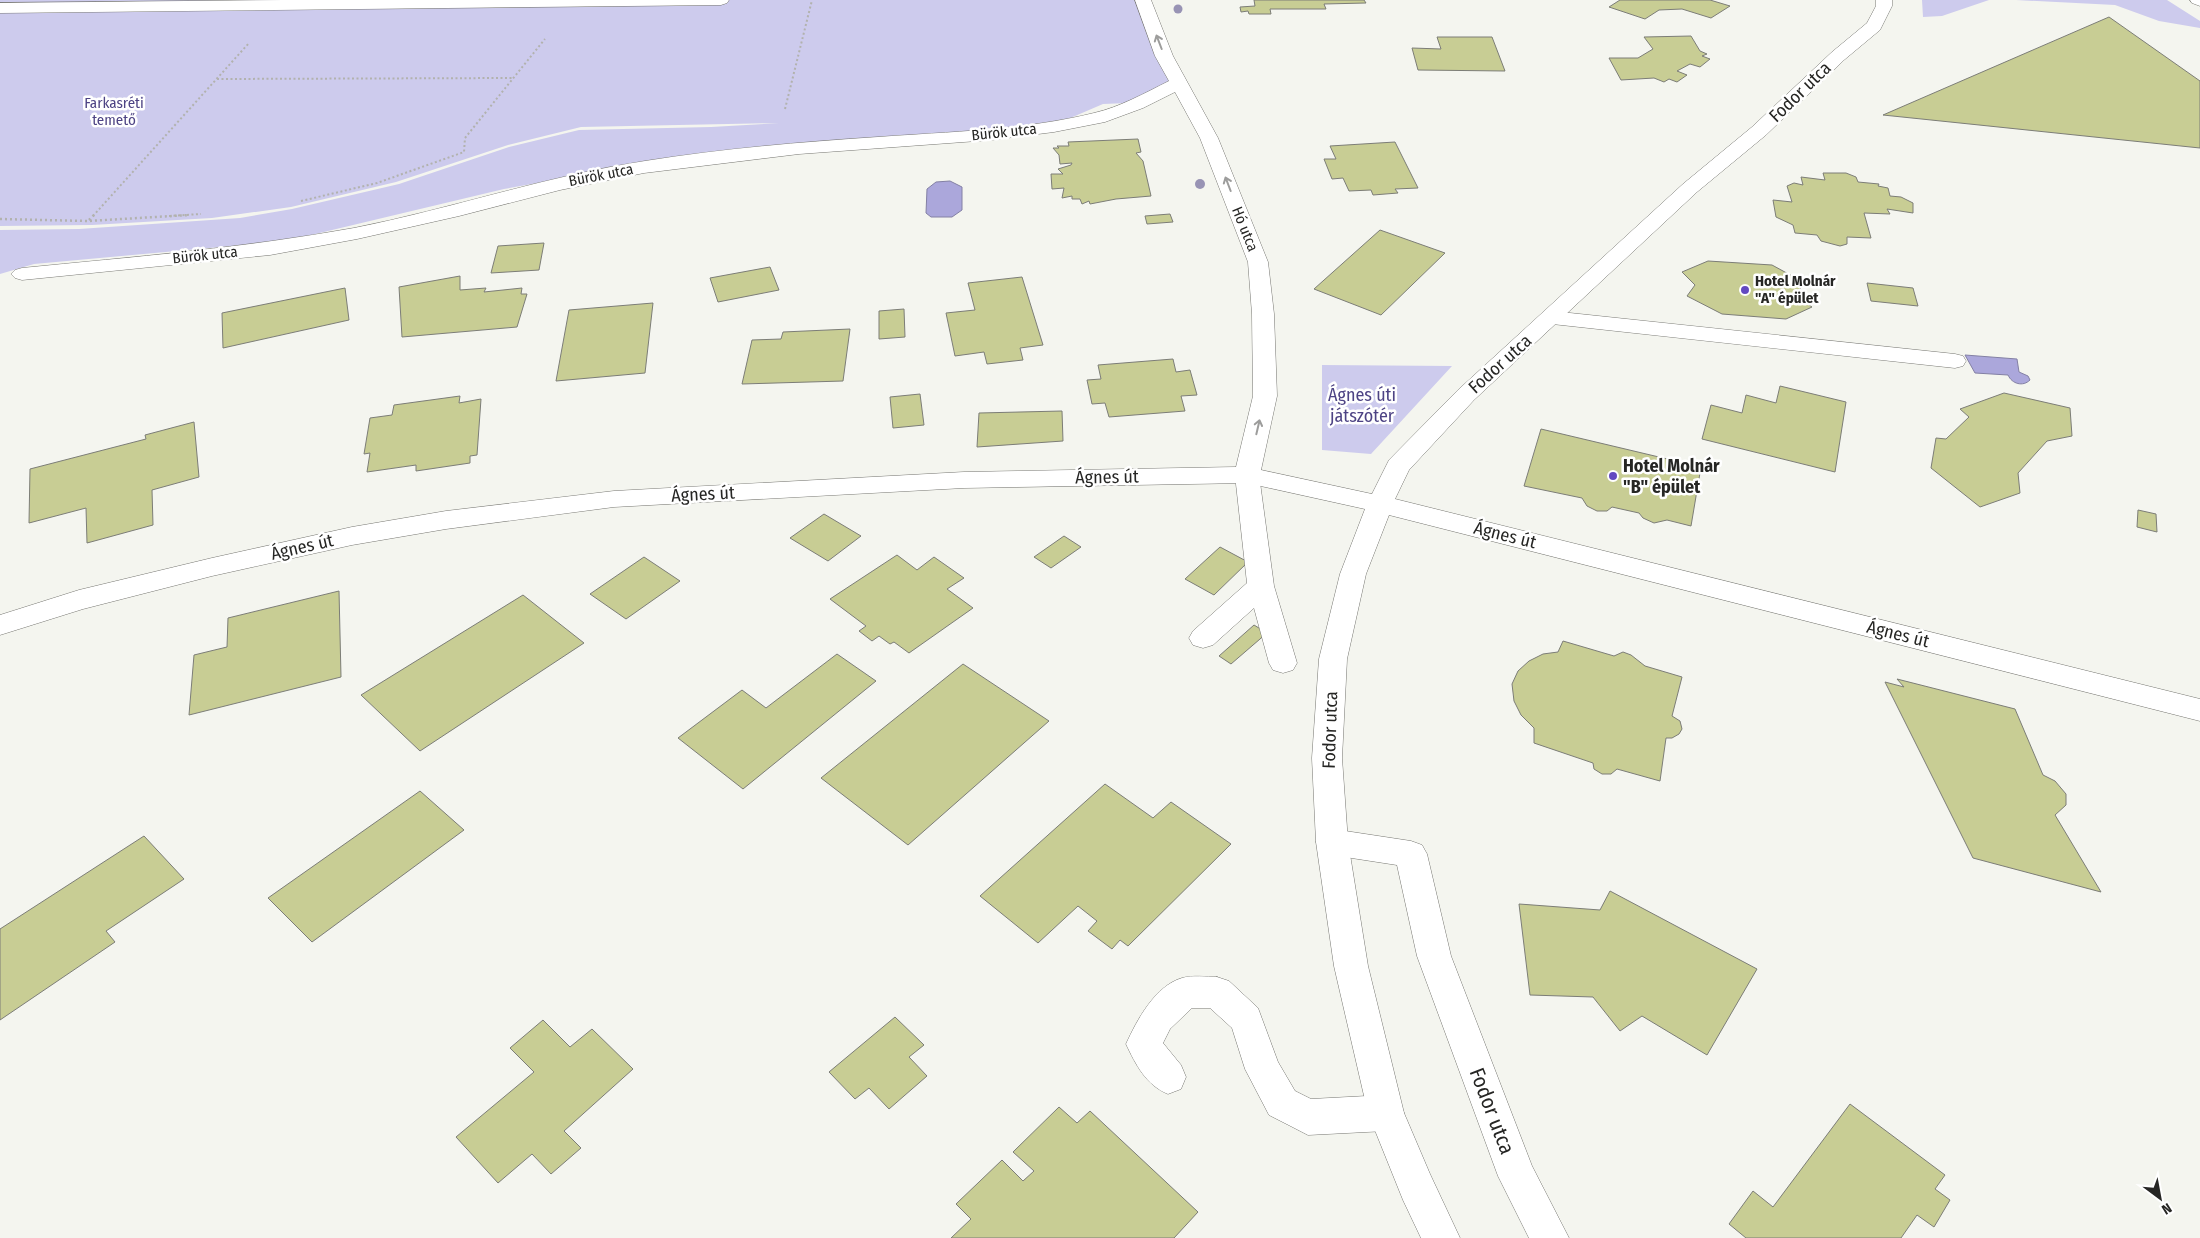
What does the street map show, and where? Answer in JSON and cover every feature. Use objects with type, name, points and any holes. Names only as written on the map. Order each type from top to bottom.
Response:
[{"type":"street","points":[[0,8],[721,0]]},
{"type":"street","name":"Hó utca","points":[[1143,0],[1164,56],[1209,138],[1258,262],[1263,314],[1265,396],[1247,475]]},
{"type":"street","name":"Fodor utca","points":[[1441,1238],[1416,1187],[1386,1113],[1351,966],[1332,842],[1327,758],[1333,659],[1353,574],[1380,504],[1398,466],[1466,395],[1690,188],[1759,131],[1838,56],[1874,26],[1884,6],[1884,0]]},
{"type":"street","name":"Bürök utca","points":[[22,274],[270,249],[357,233],[459,210],[558,184],[644,167],[799,148],[991,134],[1054,126],[1099,118],[1137,104],[1179,83]]},
{"type":"street","points":[[1551,318],[1955,361]]},
{"type":"street","points":[[1247,475],[1261,586],[1283,663]]},
{"type":"street","name":"Ágnes út","points":[[0,625],[79,600],[212,567],[352,536],[446,520],[614,499],[964,480],[1247,475],[1380,504],[2200,710]]},
{"type":"street","points":[[1203,638],[1261,586]]},
{"type":"street","name":"Fodor utca","points":[[1332,842],[1411,854],[1434,956],[1517,1176],[1550,1238]]},
{"type":"street","points":[[1168,1077],[1156,1064],[1144,1044],[1158,1018],[1184,993],[1217,992],[1246,1019],[1263,1069],[1282,1103],[1308,1117],[1386,1113]]},
{"type":"path","points":[[785,109],[812,0]]},
{"type":"path","points":[[300,201],[377,183],[464,152],[466,138],[574,3]]},
{"type":"path","points":[[88,221],[284,4]]},
{"type":"path","points":[[216,79],[514,78]]},
{"type":"path","points":[[0,219],[88,221],[206,214]]},
{"type":"green space","name":"Farkasréti temető","points":[[0,0],[1140,0],[1175,84],[1128,103],[1103,104],[1068,119],[1003,129],[642,164],[504,189],[286,241],[34,264],[0,274],[0,230],[79,229],[240,218],[292,209],[399,184],[509,147],[579,130],[711,127],[779,123],[581,127],[508,145],[396,182],[291,207],[212,218],[92,225],[0,226]]},
{"type":"green space","points":[[1922,0],[1989,0],[1942,16],[1923,17]]},
{"type":"green space","points":[[2016,0],[2167,0],[2200,21],[2200,28],[2159,21],[2115,5]]},
{"type":"green space","name":"Ágnes úti játszótér","points":[[1322,365],[1452,366],[1371,454],[1322,450]]},
{"type":"shaded area","points":[[950,181],[962,187],[962,210],[952,217],[931,217],[926,213],[927,189],[936,182]]},
{"type":"shaded area","points":[[1965,355],[2017,359],[2019,372],[2028,376],[2030,380],[2018,384],[2012,381],[2008,375],[1975,373]]},
{"type":"building","points":[[1254,0],[1364,0],[1366,3],[1324,4],[1326,9],[1270,9],[1271,14],[1241,12],[1240,7],[1255,6]]},
{"type":"building","points":[[1620,0],[1710,0],[1730,6],[1711,18],[1682,9],[1659,10],[1645,19],[1609,7]]},
{"type":"building","points":[[2109,17],[2200,81],[2200,148],[1883,115]]},
{"type":"building","points":[[1691,36],[1700,51],[1707,54],[1702,56],[1710,59],[1700,67],[1690,64],[1677,71],[1687,75],[1677,82],[1669,79],[1664,82],[1654,78],[1621,80],[1609,58],[1638,58],[1653,49],[1644,37]]},
{"type":"building","points":[[1437,37],[1492,37],[1505,71],[1418,70],[1412,48],[1441,49]]},
{"type":"building","points":[[1138,139],[1141,152],[1136,153],[1143,161],[1151,196],[1116,199],[1090,204],[1089,201],[1082,204],[1080,199],[1072,199],[1072,196],[1062,198],[1064,188],[1052,189],[1051,174],[1063,174],[1058,169],[1072,163],[1060,164],[1059,155],[1053,148],[1069,146],[1068,142]]},
{"type":"building","points":[[1395,142],[1418,188],[1395,189],[1398,193],[1373,195],[1371,190],[1349,191],[1343,178],[1332,179],[1324,159],[1336,159],[1330,146]]},
{"type":"building","points":[[1823,173],[1846,173],[1856,177],[1858,182],[1879,184],[1878,186],[1888,188],[1890,196],[1901,197],[1913,203],[1913,213],[1887,209],[1890,214],[1864,213],[1871,238],[1847,237],[1847,244],[1840,246],[1821,241],[1817,235],[1795,233],[1793,225],[1776,217],[1773,200],[1792,202],[1787,186],[1794,183],[1803,185],[1801,177],[1825,180]]},
{"type":"building","points":[[1170,214],[1173,222],[1147,224],[1145,216]]},
{"type":"building","points":[[1380,230],[1445,253],[1381,315],[1314,289]]},
{"type":"building","points":[[544,243],[539,270],[491,273],[498,246]]},
{"type":"building","name":"Hotel Molnár \"A\" épület","points":[[1708,261],[1772,265],[1805,283],[1795,295],[1812,307],[1786,319],[1722,314],[1687,296],[1695,285],[1682,272]]},
{"type":"building","points":[[770,267],[779,290],[718,302],[710,278]]},
{"type":"building","points":[[460,276],[460,290],[486,288],[484,292],[522,288],[521,294],[527,294],[517,327],[402,337],[399,287]]},
{"type":"building","points":[[1022,277],[1043,345],[1020,348],[1023,360],[987,364],[984,352],[955,356],[946,313],[975,310],[968,283]]},
{"type":"building","points":[[1867,283],[1913,288],[1918,306],[1871,301]]},
{"type":"building","points":[[345,288],[349,320],[223,348],[222,313]]},
{"type":"building","points":[[653,303],[645,373],[556,381],[569,310]]},
{"type":"building","points":[[904,309],[905,337],[879,339],[879,311]]},
{"type":"building","points":[[850,329],[843,381],[742,384],[752,340],[781,339],[783,332]]},
{"type":"building","points":[[1173,359],[1176,372],[1190,370],[1197,395],[1181,396],[1185,411],[1109,417],[1105,403],[1092,404],[1087,380],[1101,379],[1098,365]]},
{"type":"building","points":[[1780,386],[1846,402],[1835,472],[1702,439],[1711,405],[1742,413],[1746,395],[1776,403]]},
{"type":"building","points":[[2004,393],[2070,408],[2072,436],[2047,441],[2018,473],[2020,493],[1980,507],[1931,468],[1936,438],[1946,439],[1969,417],[1960,409]]},
{"type":"building","points":[[920,394],[924,425],[893,428],[890,397]]},
{"type":"building","points":[[460,396],[459,403],[481,399],[477,455],[470,456],[470,463],[416,471],[416,465],[367,472],[370,453],[364,454],[370,418],[392,415],[394,405]]},
{"type":"building","points":[[1062,411],[1063,441],[977,447],[979,413]]},
{"type":"building","points":[[194,422],[199,477],[152,490],[153,525],[87,543],[86,508],[29,523],[30,469],[146,439],[145,435]]},
{"type":"building","name":"Hotel Molnár \"B\" épület","points":[[1541,429],[1701,467],[1691,526],[1667,520],[1654,523],[1643,518],[1639,513],[1612,507],[1607,511],[1597,511],[1587,506],[1582,498],[1524,486]]},
{"type":"building","points":[[2138,510],[2156,514],[2157,532],[2137,527]]},
{"type":"building","points":[[824,514],[861,536],[828,561],[790,538]]},
{"type":"building","points":[[1064,536],[1081,547],[1051,568],[1034,557]]},
{"type":"building","points":[[1220,547],[1248,562],[1214,595],[1185,579]]},
{"type":"building","points":[[897,555],[917,570],[934,557],[964,578],[947,589],[973,608],[909,653],[894,642],[890,644],[879,636],[872,641],[859,631],[866,626],[830,599]]},
{"type":"building","points":[[644,557],[680,581],[626,619],[590,594]]},
{"type":"building","points":[[339,591],[341,677],[189,715],[194,655],[227,647],[228,618]]},
{"type":"building","points":[[523,595],[584,643],[420,751],[361,695]]},
{"type":"building","points":[[1254,625],[1267,633],[1231,664],[1219,656]]},
{"type":"building","points":[[1563,641],[1614,656],[1623,652],[1631,655],[1645,666],[1682,677],[1672,716],[1680,721],[1682,729],[1679,734],[1672,738],[1666,738],[1660,781],[1617,769],[1611,774],[1602,774],[1594,769],[1593,763],[1534,743],[1534,728],[1521,715],[1514,701],[1512,684],[1518,671],[1529,661],[1543,654],[1558,652]]},
{"type":"building","points":[[837,654],[876,681],[743,789],[678,738],[742,690],[766,708]]},
{"type":"building","points":[[963,664],[1049,721],[908,845],[821,778]]},
{"type":"building","points":[[1897,679],[2015,709],[2043,775],[2055,781],[2066,794],[2066,805],[2055,815],[2101,892],[1973,858],[1885,682],[1904,687]]},
{"type":"building","points":[[1105,784],[1153,818],[1171,802],[1231,844],[1128,946],[1120,940],[1112,949],[1088,931],[1097,921],[1078,906],[1038,943],[980,896]]},
{"type":"building","points":[[420,791],[464,830],[312,942],[268,898]]},
{"type":"building","points":[[144,836],[184,879],[106,931],[115,942],[0,1020],[0,929]]},
{"type":"building","points":[[1610,891],[1757,969],[1707,1055],[1642,1016],[1620,1031],[1593,997],[1530,995],[1519,904],[1600,910]]},
{"type":"building","points":[[895,1017],[924,1045],[909,1057],[927,1076],[889,1109],[869,1088],[855,1099],[829,1072]]},
{"type":"building","points":[[543,1020],[570,1047],[592,1029],[633,1069],[564,1131],[581,1148],[551,1174],[532,1154],[498,1183],[456,1137],[534,1072],[510,1048]]},
{"type":"building","points":[[1850,1104],[1945,1175],[1935,1189],[1950,1200],[1934,1227],[1917,1215],[1901,1238],[1746,1238],[1729,1224],[1753,1191],[1773,1207]]},
{"type":"building","points":[[1059,1107],[1077,1123],[1090,1111],[1198,1212],[1174,1238],[951,1238],[971,1219],[956,1204],[1002,1160],[1023,1181],[1034,1171],[1013,1152]]},
{"type":"place","name":"Hotel Molnár \"A\" épület","points":[[1745,290]]},
{"type":"place","name":"Hotel Molnár \"B\" épület","points":[[1613,476]]}]
